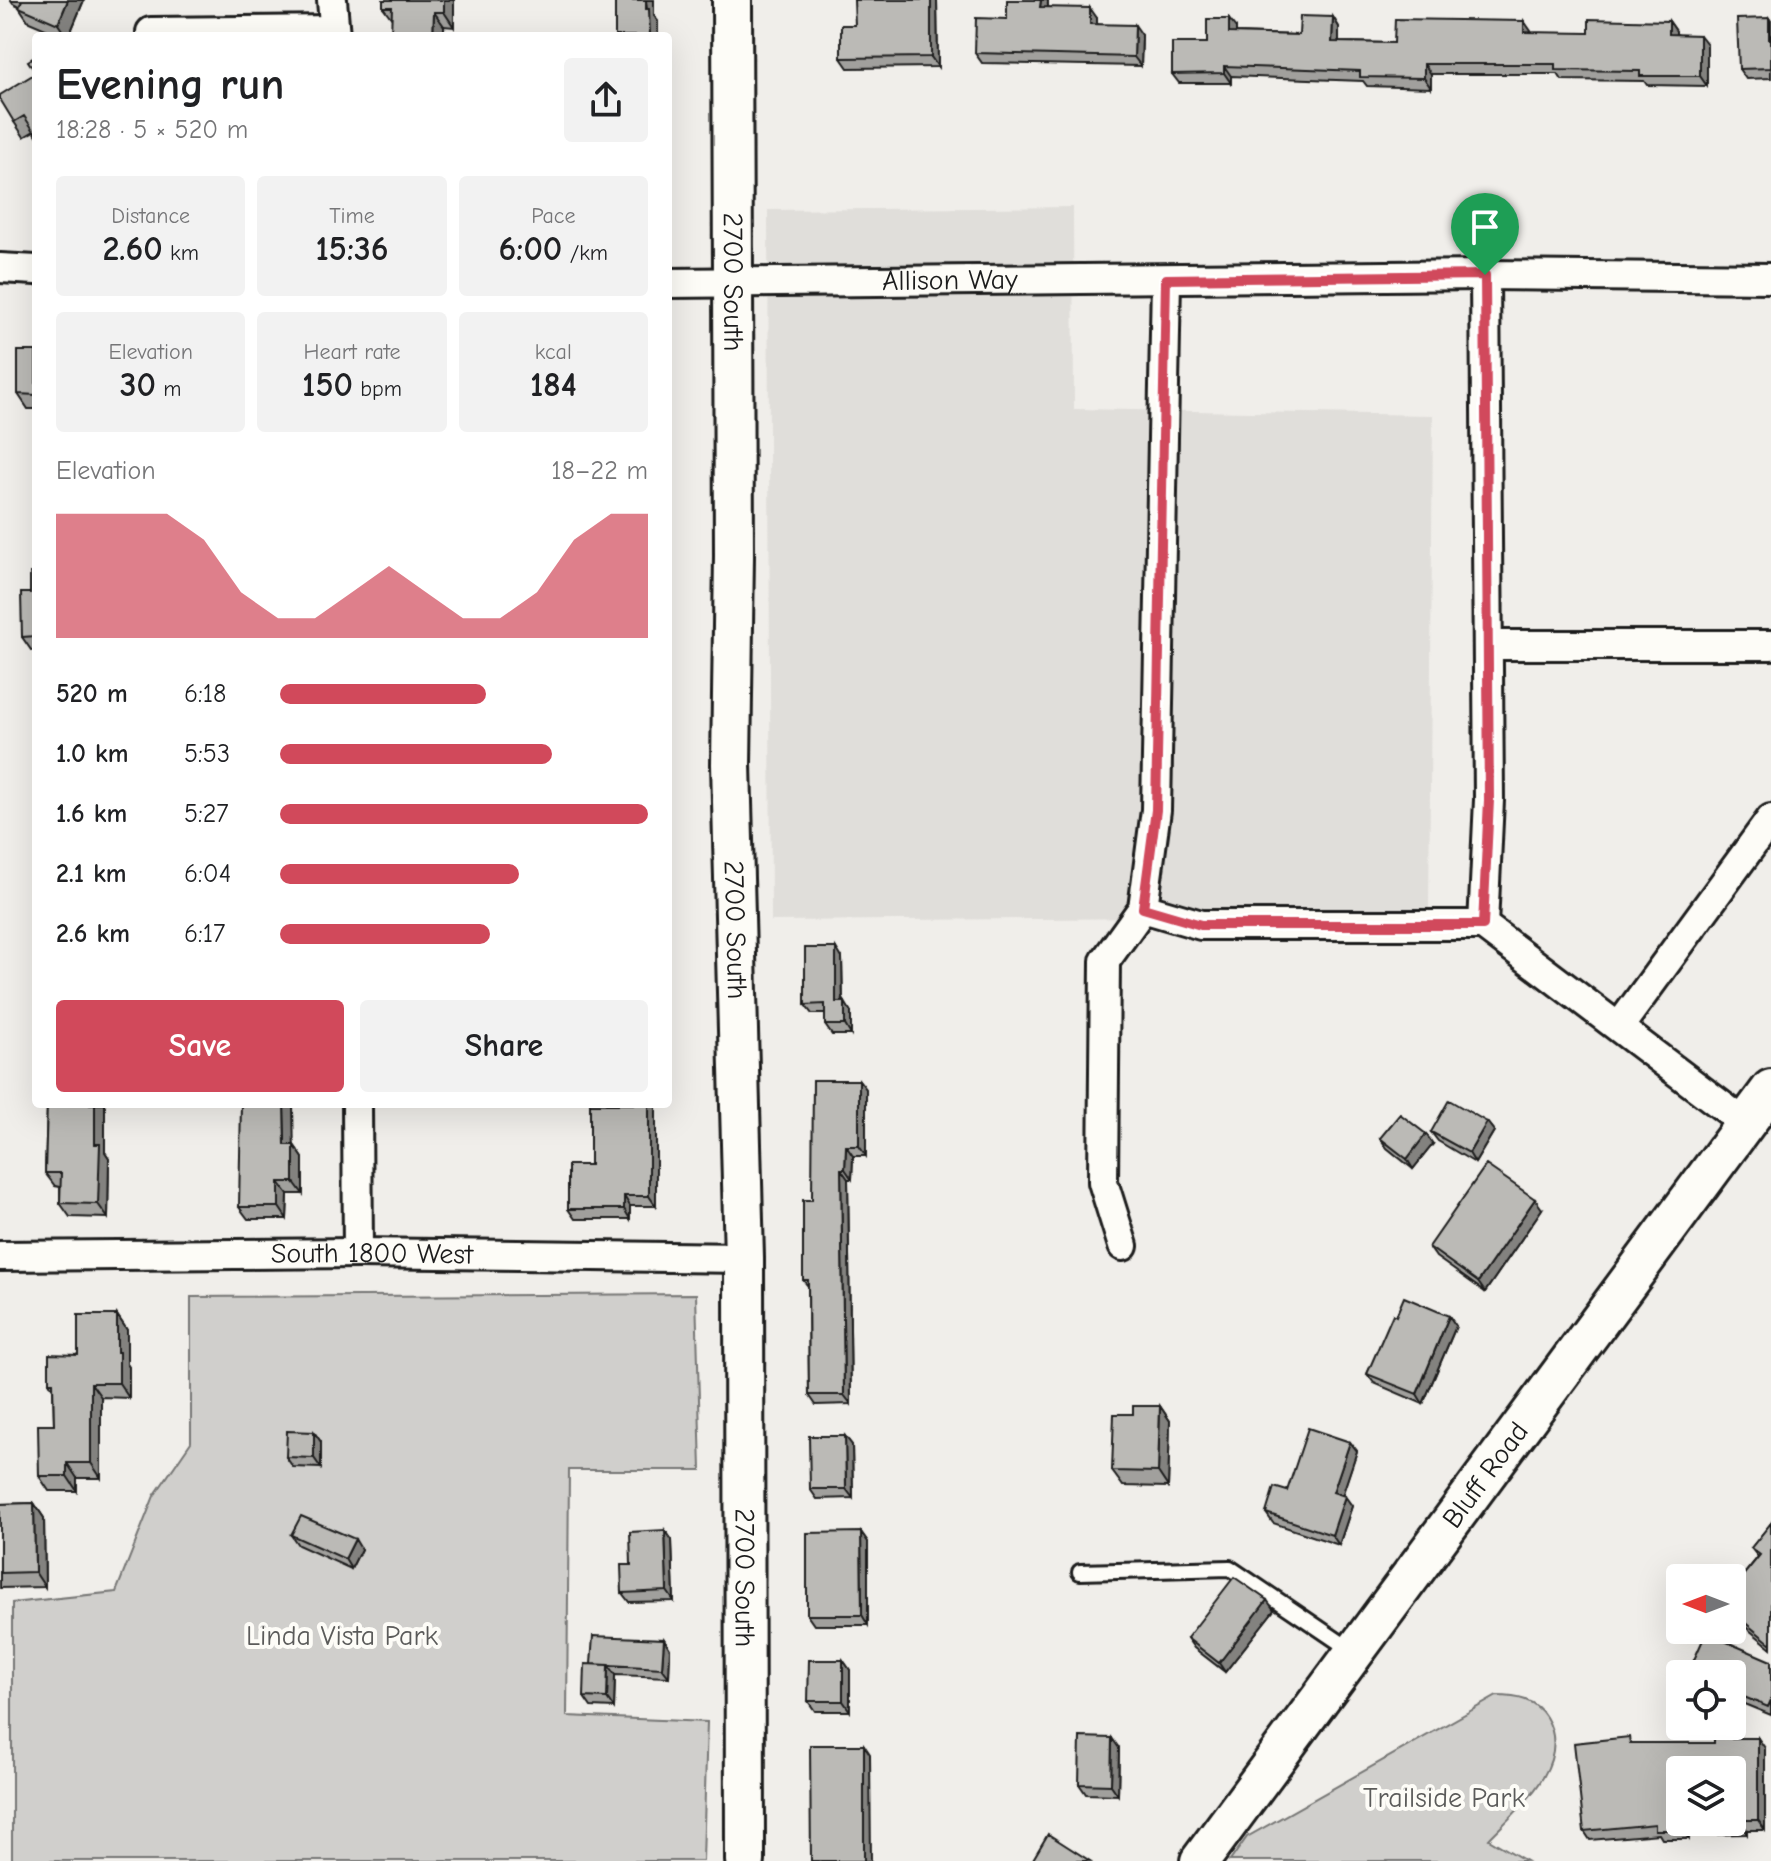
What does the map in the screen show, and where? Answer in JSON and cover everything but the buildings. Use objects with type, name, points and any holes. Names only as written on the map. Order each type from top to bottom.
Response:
[{"type":"main road","name":"2700 South","points":[[732,0],[734,556],[731,764],[744,1258],[745,1861]]},
{"type":"main road","name":"Bluff Road","points":[[1200,1861],[1771,1089]]},
{"type":"street","points":[[332,0],[335,32]]},
{"type":"street","points":[[0,268],[32,270]]},
{"type":"street","points":[[1483,925],[1489,800],[1485,275]]},
{"type":"street","name":"Allison Way","points":[[672,283],[1485,275],[1771,278]]},
{"type":"street","points":[[1123,1246],[1103,1182],[1105,961],[1143,908],[1156,810],[1166,279]]},
{"type":"street","points":[[1489,645],[1771,645]]},
{"type":"street","points":[[1619,1027],[1771,819]]},
{"type":"street","points":[[1143,908],[1201,925],[1483,925],[1746,1124]]},
{"type":"street","points":[[357,1108],[358,1253]]},
{"type":"street","name":"South 1800 West","points":[[0,1256],[358,1253],[744,1258]]},
{"type":"lane","points":[[1080,1572],[1230,1568],[1355,1652]]},
{"type":"shaded area","points":[[1073,207],[1074,409],[1433,415],[1429,916],[771,921],[768,210]]},
{"type":"green space","name":"Linda Vista Park","points":[[696,1294],[701,1470],[569,1470],[567,1716],[707,1722],[703,1861],[12,1861],[12,1603],[116,1592],[154,1496],[191,1442],[191,1297]]},
{"type":"green space","name":"Trailside Park","points":[[1497,1696],[1518,1698],[1537,1706],[1553,1734],[1553,1751],[1539,1784],[1489,1839],[1526,1861],[1230,1861],[1247,1837]]},
{"type":"route","points":[[1485,275],[1489,800],[1483,925],[1201,925],[1143,908],[1156,810],[1166,279],[1485,275]]}]
